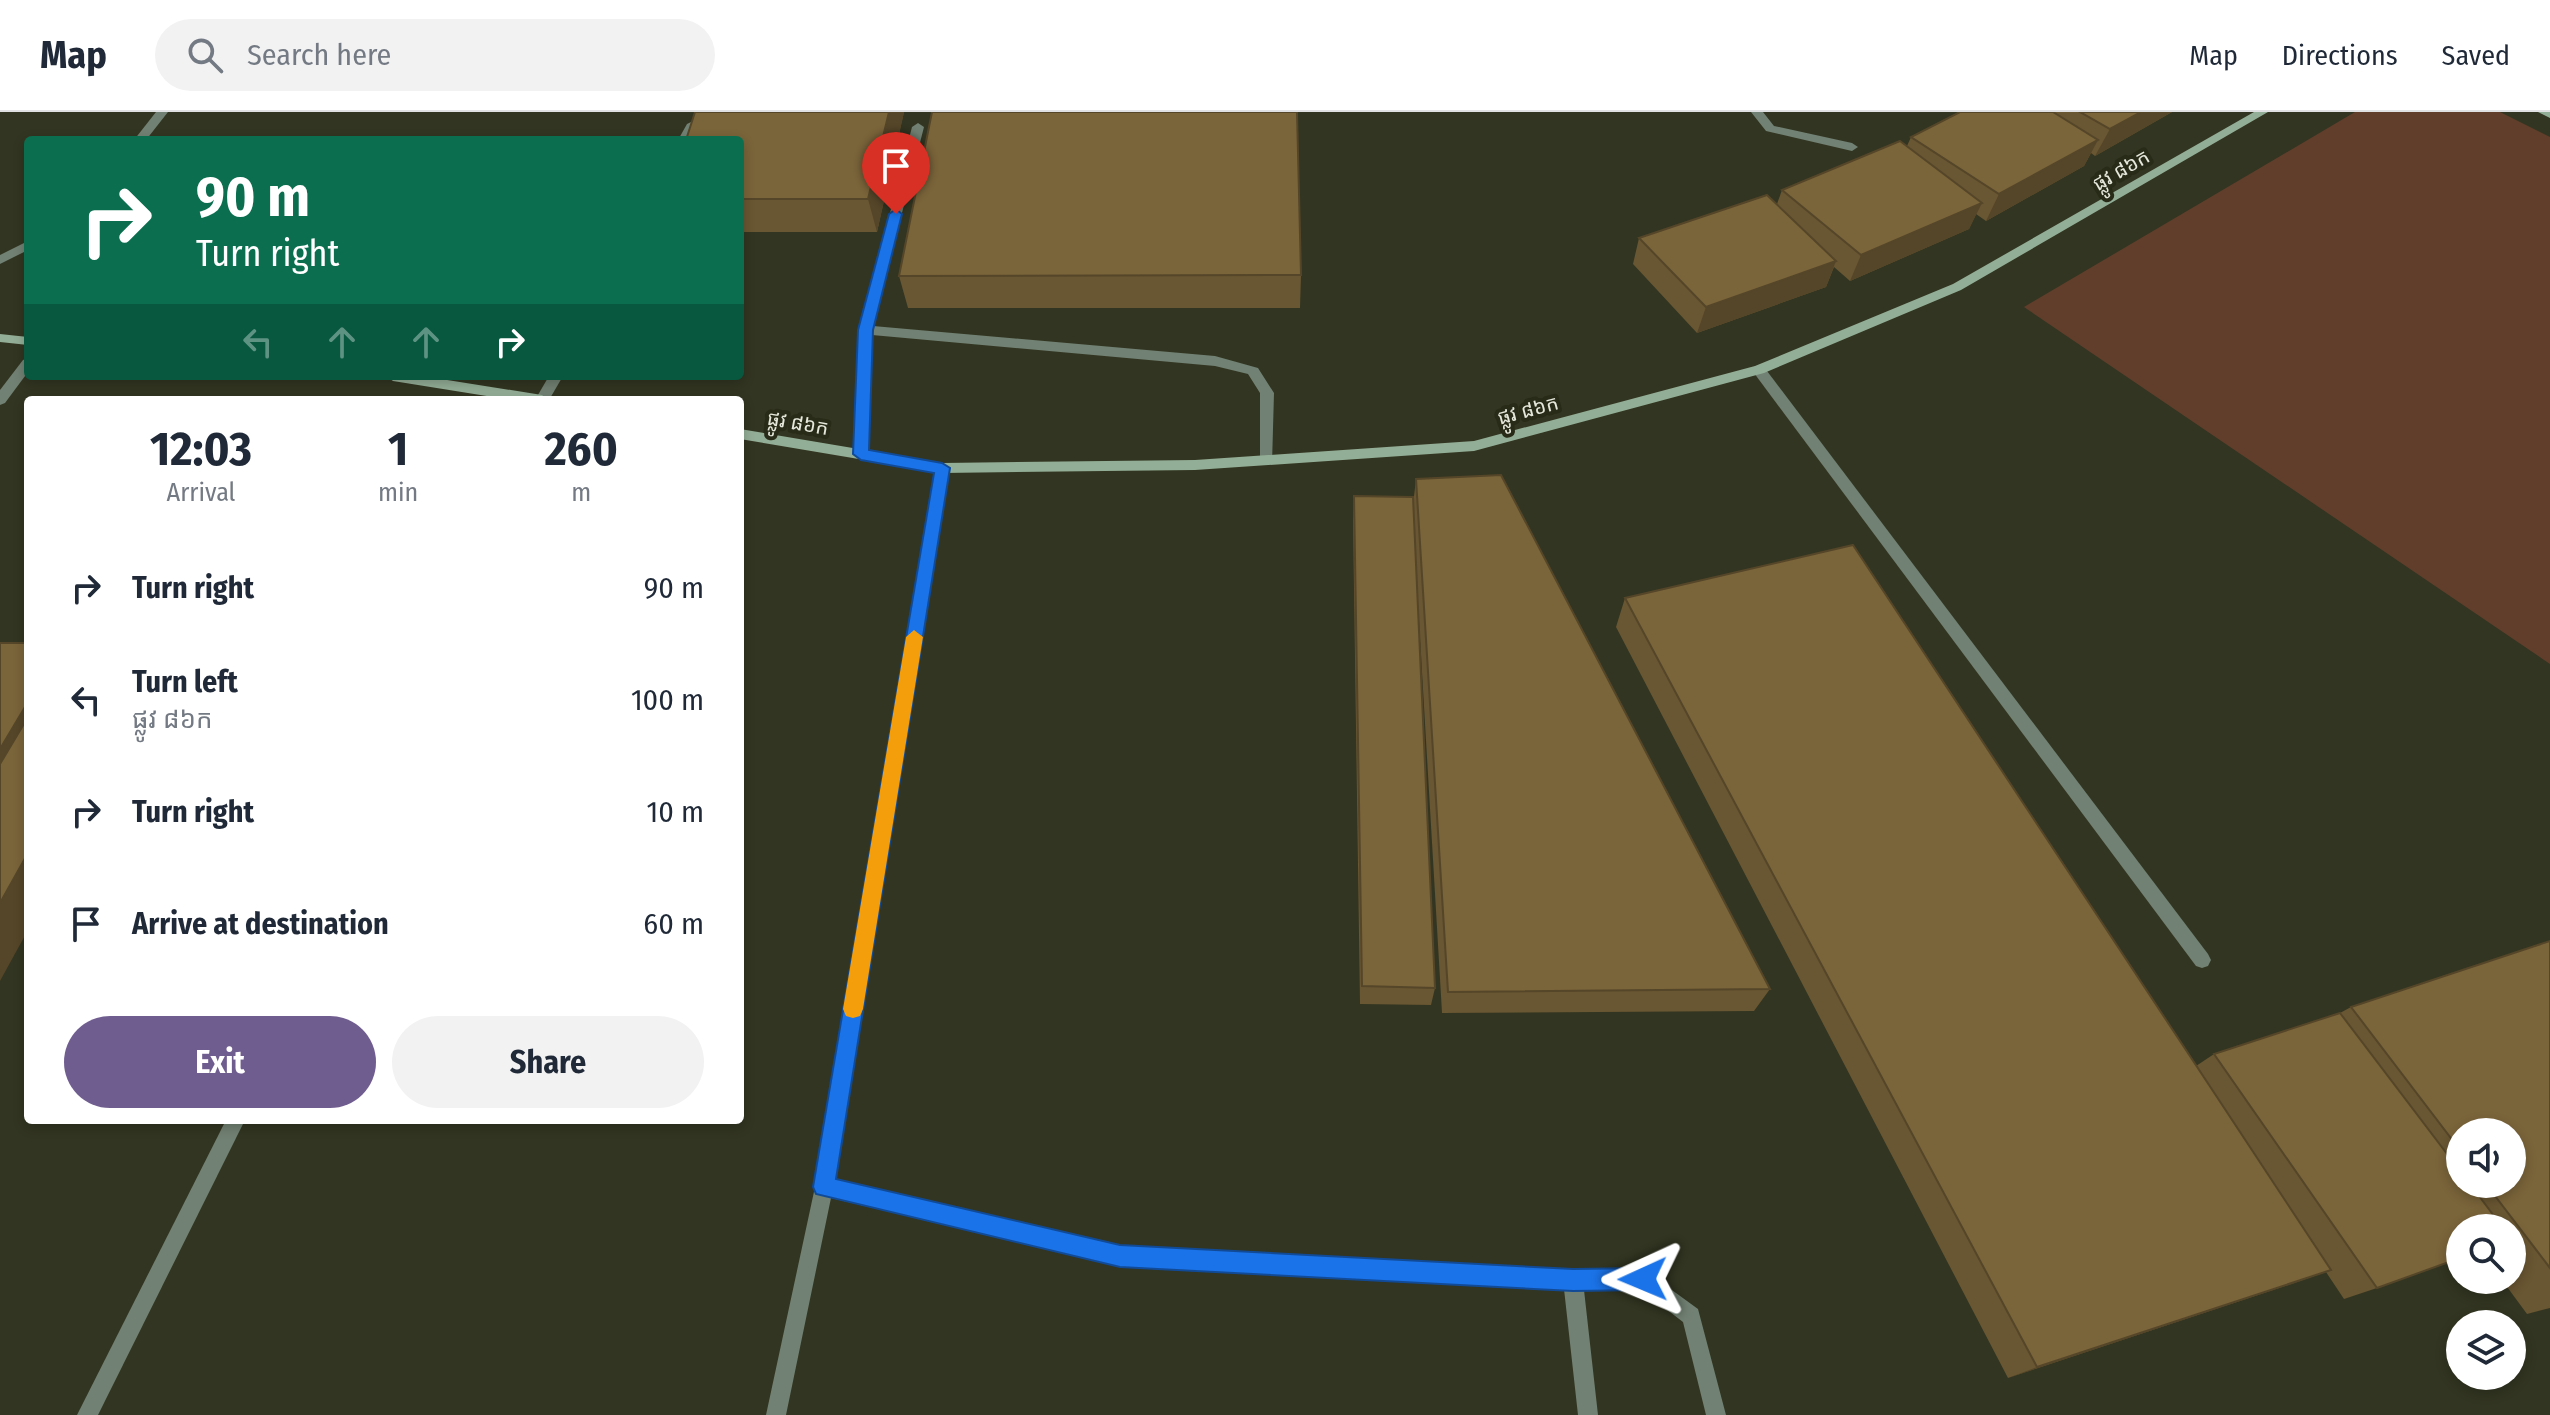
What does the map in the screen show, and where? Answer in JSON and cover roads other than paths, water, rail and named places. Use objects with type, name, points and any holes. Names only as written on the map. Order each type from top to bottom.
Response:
[{"type":"street","points":[[143,136],[162,112]]},
{"type":"street","points":[[1757,112],[1770,129],[1852,147]]},
{"type":"street","name":"ផ្លូវ ៨៦ក","points":[[744,435],[942,468],[1195,465],[1474,446],[1759,370],[1957,287],[2262,112]]},
{"type":"street","points":[[2544,112],[2550,115]]},
{"type":"street","points":[[686,136],[691,126]]},
{"type":"street","points":[[861,454],[866,330],[918,127]]},
{"type":"street","points":[[0,260],[24,247]]},
{"type":"street","points":[[866,330],[1215,361],[1253,371],[1267,393],[1267,460]]},
{"type":"street","points":[[0,338],[24,341]]},
{"type":"street","points":[[0,400],[24,368]]},
{"type":"street","points":[[1759,370],[2202,960]]},
{"type":"street","points":[[418,380],[517,396]]},
{"type":"street","points":[[776,1415],[824,1187],[942,468]]},
{"type":"street","points":[[87,1415],[234,1124]]},
{"type":"street","points":[[824,1187],[1120,1256],[1573,1280],[1643,1279],[1691,1316],[1716,1415]]},
{"type":"street","points":[[1573,1280],[1588,1415]]}]
